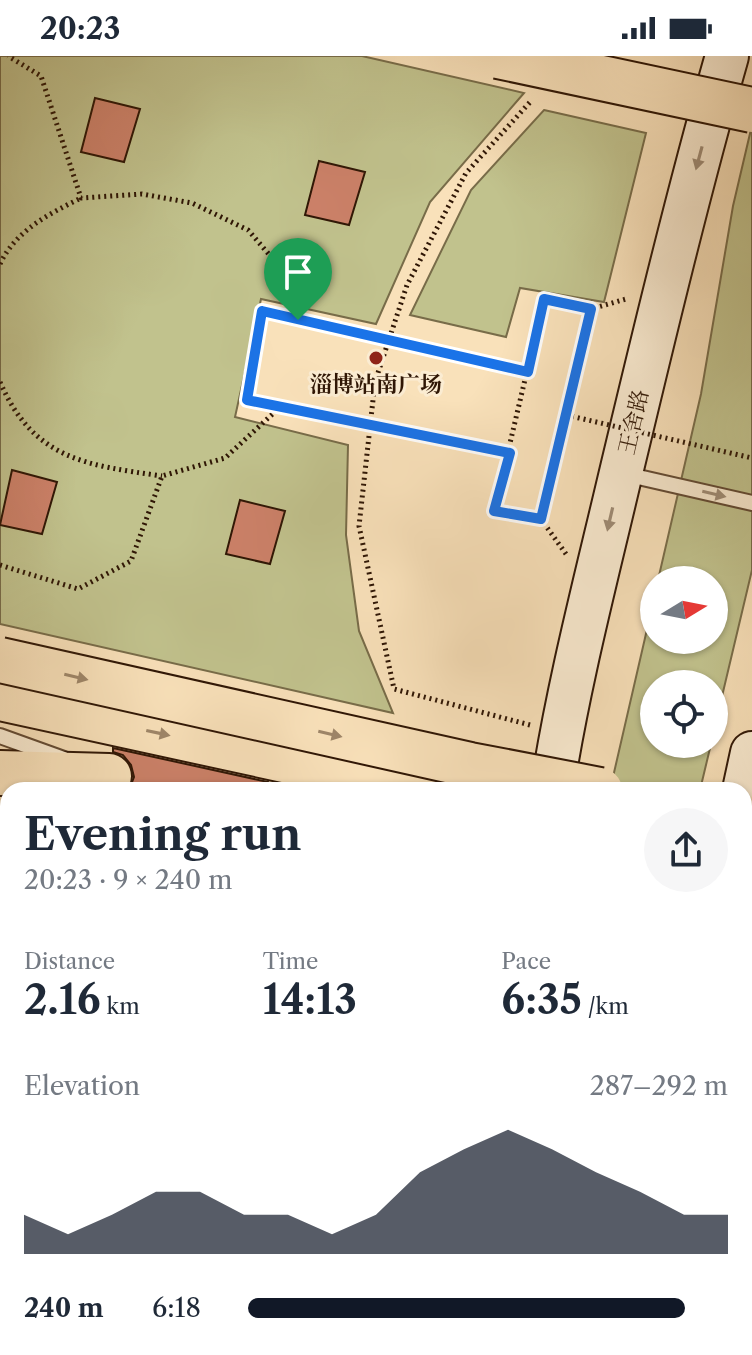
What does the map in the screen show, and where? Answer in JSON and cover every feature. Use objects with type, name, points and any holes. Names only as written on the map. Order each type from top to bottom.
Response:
[{"type":"main road","points":[[498,56],[752,110]]},
{"type":"main road","name":"王舍路","points":[[553,782],[561,733],[668,276],[727,56]]},
{"type":"main road","points":[[0,660],[558,782]]},
{"type":"main road","points":[[0,698],[385,782]]},
{"type":"main road","points":[[750,782],[752,753]]},
{"type":"main road","points":[[0,773],[109,776]]},
{"type":"lane","points":[[621,473],[752,503]]},
{"type":"lane","points":[[0,736],[109,776]]},
{"type":"path","points":[[8,56],[41,76],[81,198]]},
{"type":"path","points":[[546,104],[532,101],[466,173],[407,285],[375,382],[359,526],[394,689],[561,733]]},
{"type":"path","points":[[0,264],[6,252],[39,219],[81,198],[142,194],[192,203],[248,230],[286,274],[298,320]]},
{"type":"path","points":[[544,299],[591,309],[541,519],[494,511],[528,372],[544,299]]},
{"type":"path","points":[[510,453],[368,427],[247,400],[262,311],[528,372]]},
{"type":"path","points":[[0,382],[11,406],[47,446],[89,466],[162,476],[225,458],[279,408]]},
{"type":"path","points":[[566,415],[752,458]]},
{"type":"path","points":[[0,565],[78,589],[131,561],[162,476]]},
{"type":"green space","points":[[0,56],[362,56],[524,93],[430,202],[376,324],[261,299],[235,417],[348,445],[346,535],[359,631],[393,713],[0,624]]},
{"type":"green space","points":[[544,110],[646,133],[604,302],[520,288],[506,337],[410,315],[471,190]]},
{"type":"green space","points":[[752,125],[752,570],[728,671],[640,670],[640,758],[708,758],[702,782],[612,782],[641,654],[728,654],[728,566],[661,566],[701,394],[733,206]]},
{"type":"building","points":[[95,98],[140,109],[124,162],[81,152]]},
{"type":"building","points":[[319,161],[365,172],[349,225],[305,215]]},
{"type":"building","points":[[12,470],[57,482],[42,534],[0,525]]},
{"type":"building","points":[[240,500],[285,511],[270,564],[226,554]]},
{"type":"building","points":[[113,748],[268,782],[132,782],[131,765],[123,755],[113,752]]},
{"type":"place","name":"淄博站南广场","points":[[376,358]]},
{"type":"route","points":[[544,299],[591,309],[541,519],[494,511],[510,453],[368,427],[247,400],[262,311],[298,320],[528,372],[544,299]]}]
